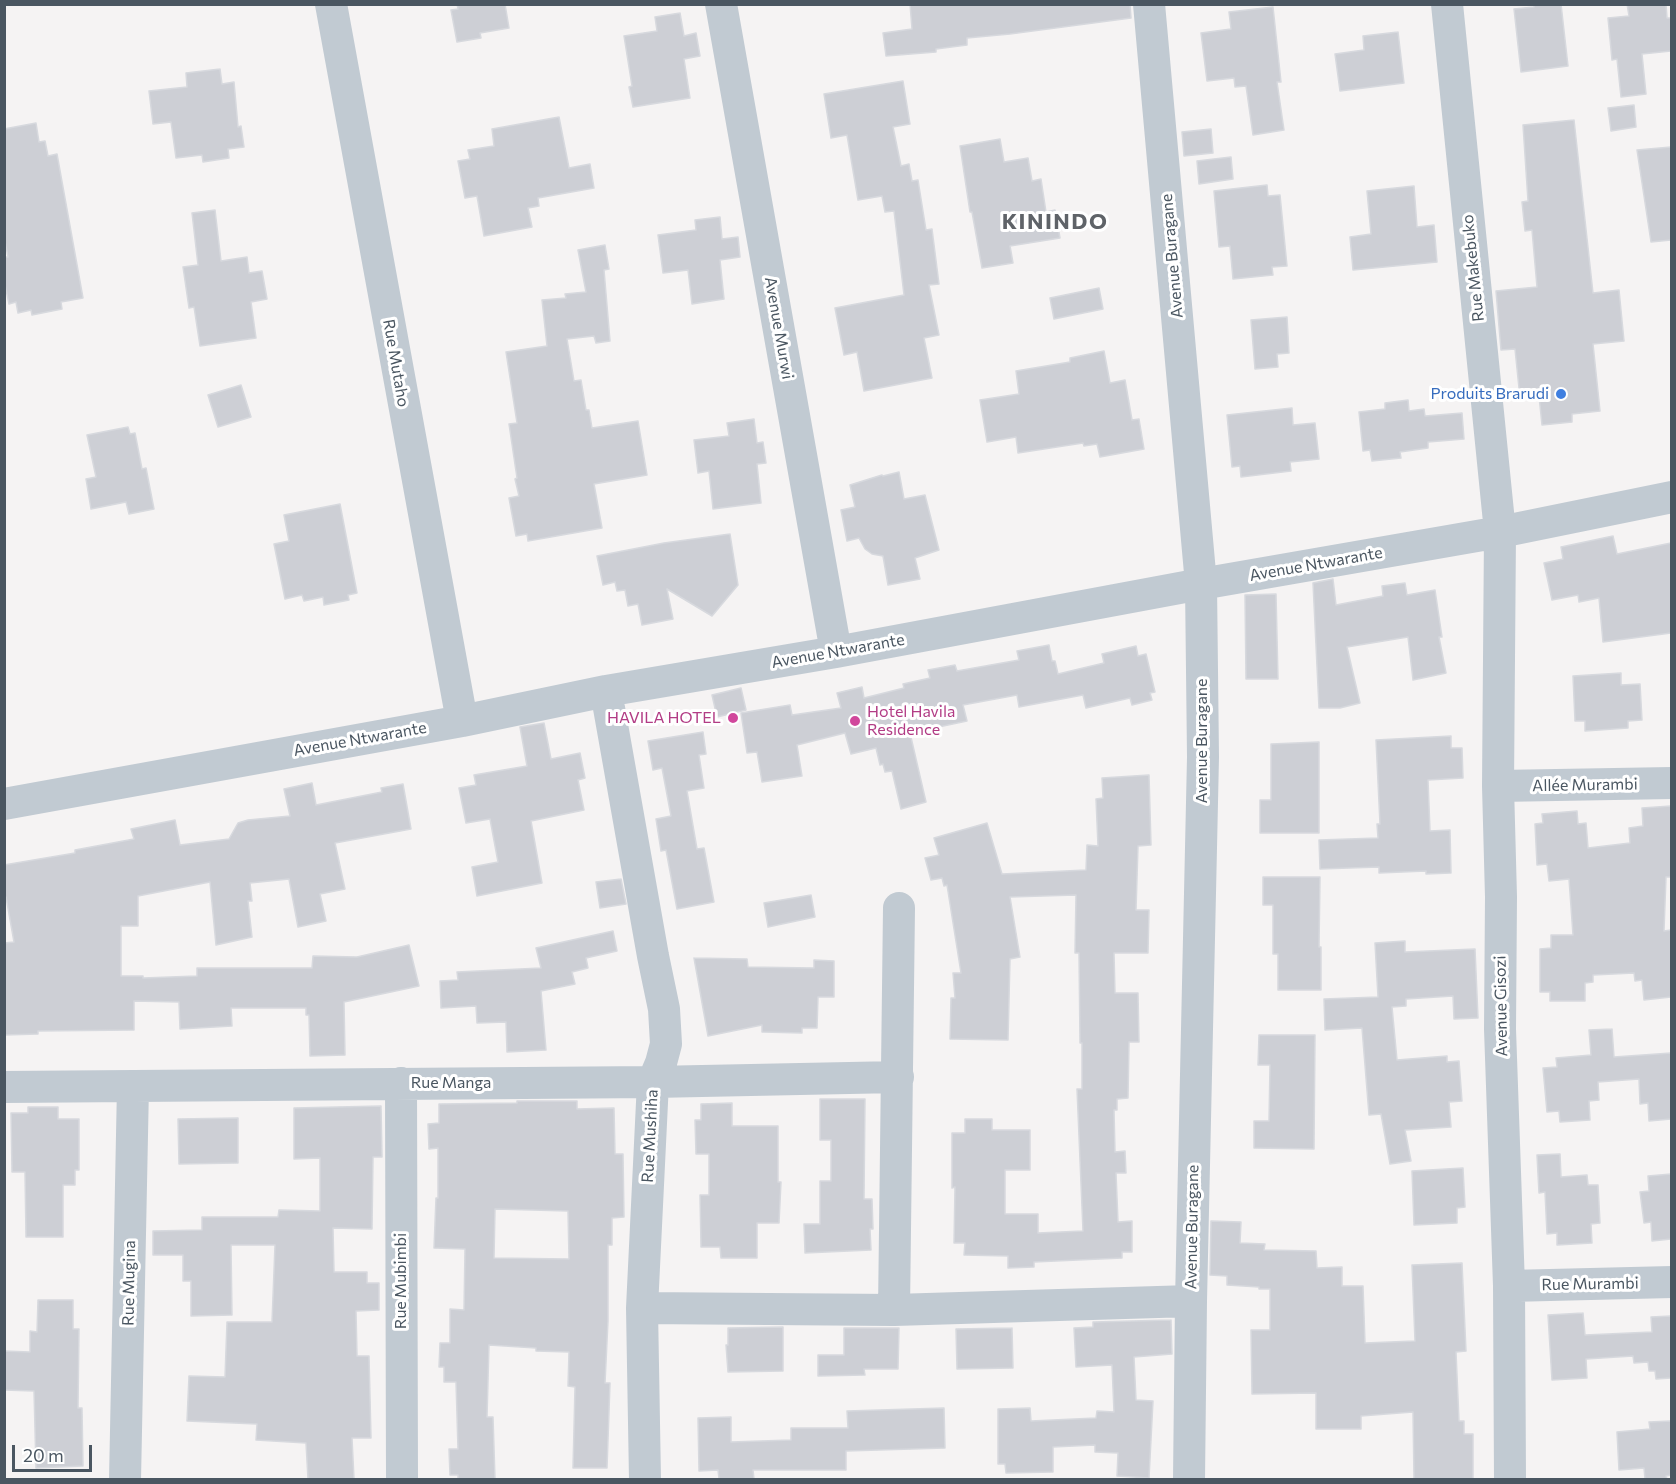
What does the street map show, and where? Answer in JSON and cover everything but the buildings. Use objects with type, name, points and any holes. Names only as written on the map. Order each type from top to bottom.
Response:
[{"type":"street","name":"Rue Mutaho","points":[[330,4],[462,721]]},
{"type":"street","name":"Avenue Murwi","points":[[721,4],[836,652]]},
{"type":"street","name":"Avenue Buragane","points":[[1149,4],[1202,584],[1203,757],[1189,1479]]},
{"type":"street","name":"Rue Makebuko","points":[[1447,4],[1500,532]]},
{"type":"street","name":"Avenue Ntwarante","points":[[4,804],[462,721],[606,692],[1500,532],[1671,497]]},
{"type":"street","name":"Avenue Gisozi","points":[[1500,532],[1498,786],[1500,1029],[1509,1286],[1510,1479]]},
{"type":"street","name":"Rue Mushiha","points":[[606,692],[664,1009],[666,1044],[653,1082],[642,1308],[645,1479]]},
{"type":"street","name":"Allée Murambi","points":[[1498,786],[1671,783]]},
{"type":"street","points":[[894,1310],[899,908]]},
{"type":"street","name":"Rue Manga","points":[[4,1087],[653,1082],[898,1077]]},
{"type":"street","name":"Rue Mubimbi","points":[[401,1083],[402,1479]]},
{"type":"street","name":"Rue Mugina","points":[[125,1479],[133,1086]]},
{"type":"street","name":"Rue Murambi","points":[[1509,1286],[1671,1282]]},
{"type":"street","points":[[642,1308],[894,1310],[1191,1301]]},
{"type":"place","name":"Produits Brarudi","points":[[1561,394]]},
{"type":"place","name":"HAVILA HOTEL","points":[[733,718]]},
{"type":"place","name":"Hotel Havila Residence","points":[[855,721]]},
{"type":"district","name":"KININDO","points":[[1055,222]]}]
